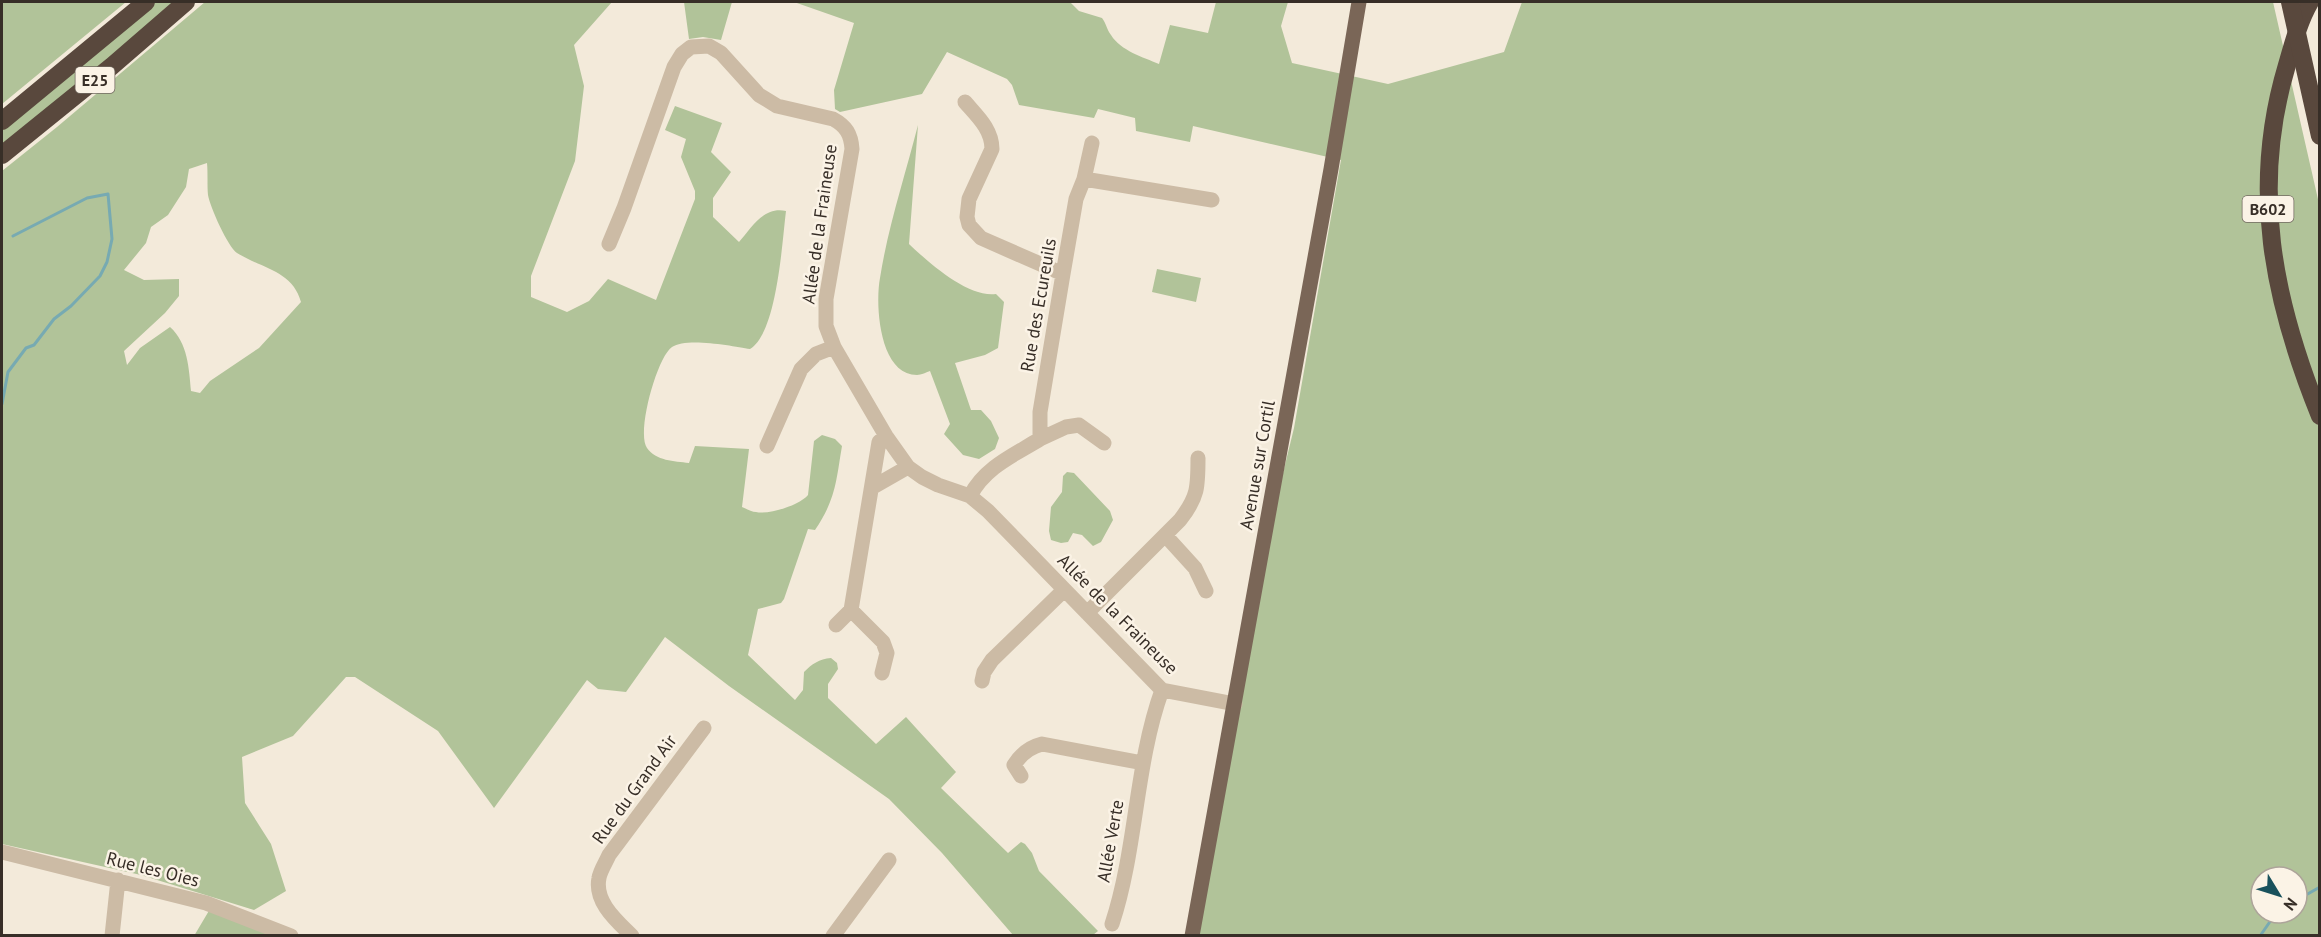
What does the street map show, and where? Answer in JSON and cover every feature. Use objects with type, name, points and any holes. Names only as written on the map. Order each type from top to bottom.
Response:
[{"type":"highway","name":"E25","points":[[2,122],[146,2]]},
{"type":"highway","name":"E25","points":[[2,156],[186,2]]},
{"type":"highway","points":[[2290,2],[2319,136]]},
{"type":"highway","name":"B602","points":[[2310,2],[2292,48],[2275,111],[2267,200],[2272,256],[2280,296],[2291,337],[2319,416]]},
{"type":"main road","name":"Avenue sur Cortil","points":[[1192,936],[1331,169],[1359,2]]},
{"type":"street","name":"Allée de la Fraineuse","points":[[609,244],[674,67],[682,54],[691,47],[709,46],[721,53],[759,95],[777,106],[841,123],[848,131],[852,149],[826,299],[826,326],[834,348],[886,436],[908,467],[930,481],[970,496],[988,511],[1162,690],[1235,704]]},
{"type":"street","points":[[964,102],[984,123],[992,140],[992,149],[969,199],[967,217],[969,225],[981,238],[1063,273]]},
{"type":"street","name":"Rue des Ecureuils","points":[[1040,439],[1040,412],[1063,273],[1076,199],[1084,178],[1092,143]]},
{"type":"street","points":[[1084,178],[1212,200]]},
{"type":"street","points":[[767,446],[801,369],[816,354],[834,348]]},
{"type":"street","points":[[970,496],[977,482],[990,469],[1040,439],[1074,424],[1086,429],[1104,443]]},
{"type":"street","points":[[836,625],[851,610],[879,442],[886,436]]},
{"type":"street","points":[[1087,613],[1165,535],[1192,504],[1197,491],[1198,458]]},
{"type":"street","points":[[873,487],[908,467]]},
{"type":"street","points":[[1165,535],[1187,557],[1206,591]]},
{"type":"street","points":[[982,681],[984,672],[992,660],[1064,590]]},
{"type":"street","points":[[851,610],[883,642],[887,653],[882,673]]},
{"type":"street","name":"Allée Verte","points":[[1112,924],[1120,901],[1143,763],[1155,708],[1162,690]]},
{"type":"street","name":"Rue du Grand Air","points":[[632,936],[610,915],[601,899],[598,879],[609,855],[704,728]]},
{"type":"street","points":[[1021,776],[1014,765],[1034,746],[1042,744],[1143,763]]},
{"type":"street","name":"Rue les Oies","points":[[2,852],[206,903],[291,936]]},
{"type":"street","points":[[833,936],[889,860]]},
{"type":"street","points":[[112,936],[118,880]]},
{"type":"green space","points":[[2,2],[126,2],[2,104]]},
{"type":"green space","points":[[156,2],[177,2],[2,148],[2,130],[94,56]]},
{"type":"green space","points":[[205,2],[612,2],[574,45],[584,86],[575,161],[531,276],[531,297],[567,312],[589,301],[608,279],[656,300],[695,199],[695,191],[681,157],[686,139],[665,130],[675,106],[722,123],[711,152],[731,172],[713,198],[713,217],[739,242],[765,215],[778,210],[786,211],[777,286],[766,325],[759,340],[750,349],[698,342],[679,344],[672,347],[666,354],[655,379],[646,412],[644,440],[647,448],[660,458],[689,463],[695,446],[749,449],[742,507],[762,513],[791,506],[808,495],[814,441],[822,435],[835,439],[842,446],[834,490],[827,509],[815,530],[808,529],[784,599],[781,603],[758,609],[748,655],[795,700],[803,690],[804,672],[816,662],[831,658],[837,663],[838,669],[828,684],[828,698],[876,744],[906,717],[956,772],[941,788],[1008,853],[1021,842],[1025,844],[1032,853],[1039,871],[1098,931],[1093,935],[1013,935],[942,853],[889,799],[729,686],[665,637],[626,692],[598,689],[587,680],[494,808],[438,731],[355,677],[346,677],[293,736],[242,757],[245,803],[271,844],[286,891],[254,910],[141,875],[2,844],[2,171]],"holes":[[[207,163],[209,201],[233,249],[284,277],[291,283],[301,302],[259,348],[210,381],[200,393],[191,391],[184,348],[170,327],[140,348],[127,365],[124,351],[165,313],[179,296],[179,279],[144,280],[124,270],[146,243],[151,227],[168,215],[186,187],[189,169]]]},
{"type":"green space","points":[[684,2],[732,2],[721,40],[703,37],[689,39]]},
{"type":"green space","points":[[794,2],[1070,2],[1079,11],[1102,18],[1115,41],[1120,45],[1159,64],[1170,25],[1208,33],[1216,2],[1288,2],[1281,26],[1292,63],[1388,84],[1504,52],[1522,2],[2273,2],[2320,208],[2319,935],[1198,935],[1274,510],[1294,428],[1341,160],[1193,126],[1190,142],[1136,131],[1135,118],[1098,109],[1094,118],[1019,105],[1012,85],[1007,79],[947,52],[922,94],[840,112],[835,109],[834,90],[854,23]]},
{"type":"green space","points":[[918,125],[909,244],[937,269],[961,285],[985,294],[996,294],[1004,302],[998,348],[985,355],[955,363],[971,410],[981,410],[991,421],[999,438],[995,449],[979,459],[963,455],[944,434],[950,424],[930,371],[917,375],[904,372],[894,364],[887,351],[879,320],[878,304],[883,259]]},
{"type":"green space","points":[[1157,269],[1201,278],[1196,302],[1152,292]]},
{"type":"green space","points":[[1067,472],[1074,473],[1110,511],[1113,520],[1101,542],[1093,546],[1082,535],[1073,533],[1068,542],[1061,543],[1051,540],[1049,531],[1051,507],[1062,492],[1063,476]]},
{"type":"green space","points":[[210,909],[275,936],[194,936]]},
{"type":"waterway","points":[[2,404],[8,372],[26,348],[34,345],[54,319],[71,306],[100,276],[107,262],[112,239],[108,194],[87,198],[13,236]]},
{"type":"waterway","points":[[2309,893],[2320,887]]},
{"type":"waterway","points":[[2260,936],[2268,925]]}]
